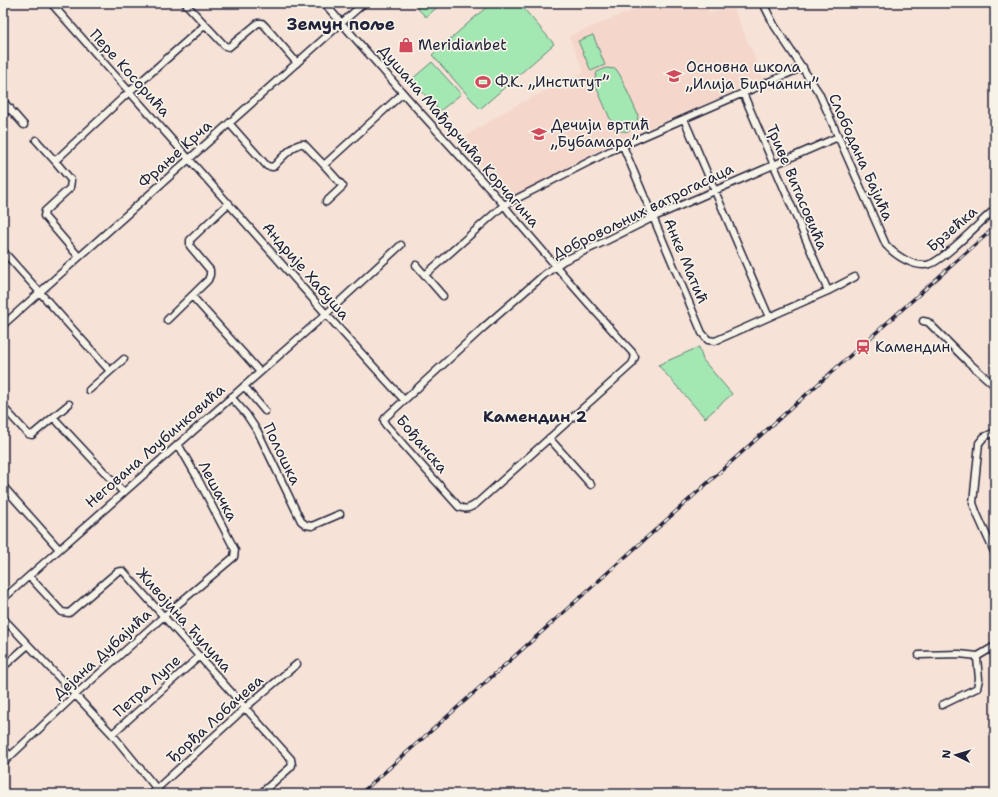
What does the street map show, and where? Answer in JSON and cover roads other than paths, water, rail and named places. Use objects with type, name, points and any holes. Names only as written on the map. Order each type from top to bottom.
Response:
[{"type":"street","name":"Пере Косорића","points":[[51,3],[189,159]]},
{"type":"street","points":[[185,3],[225,46],[229,48],[258,22],[262,23],[297,63]]},
{"type":"street","name":"Душана Мађарчића Корчагина","points":[[324,3],[402,93],[504,205],[606,324],[632,352],[634,357],[632,364],[549,438]]},
{"type":"street","name":"Фрање Крча","points":[[3,325],[364,3]]},
{"type":"street","name":"Слободана Бајића","points":[[762,3],[774,25],[819,93],[886,245],[897,255],[906,260],[923,265]]},
{"type":"street","points":[[55,161],[129,92],[205,26]]},
{"type":"street","points":[[425,275],[504,205],[623,146],[803,68]]},
{"type":"street","points":[[324,165],[402,93]]},
{"type":"street","name":"Триве Витасовића","points":[[743,93],[828,291]]},
{"type":"street","points":[[3,101],[24,125]]},
{"type":"street","points":[[3,114],[10,108]]},
{"type":"street","points":[[684,119],[769,318],[855,277]]},
{"type":"street","points":[[229,123],[267,166],[273,167],[296,146],[304,144],[343,186],[326,202]]},
{"type":"street","name":"Добровољних ватрогасаца","points":[[404,400],[484,327],[562,261],[714,190],[838,137]]},
{"type":"street","points":[[36,140],[71,180],[72,183],[70,188],[45,211],[44,216],[79,257]]},
{"type":"street","name":"Анке Матић","points":[[623,146],[702,333],[708,340],[715,341],[769,318]]},
{"type":"street","name":"Андрије Хабуша","points":[[189,159],[404,400]]},
{"type":"street","points":[[167,320],[208,280],[210,272],[190,246],[190,240],[229,203]]},
{"type":"street","name":"Брзећка","points":[[923,265],[930,264],[946,253],[995,209]]},
{"type":"street","name":"Негована Љубинковића","points":[[3,599],[401,246]]},
{"type":"street","points":[[3,251],[110,371]]},
{"type":"street","points":[[416,265],[443,296]]},
{"type":"street","points":[[192,296],[260,372]]},
{"type":"street","points":[[923,321],[928,322],[967,361],[995,386]]},
{"type":"street","points":[[89,390],[124,359]]},
{"type":"street","points":[[244,386],[265,411]]},
{"type":"street","name":"Полошка","points":[[231,397],[246,414],[258,432],[301,522],[312,526],[340,514]]},
{"type":"street","name":"Бођанска","points":[[404,400],[386,417],[384,420],[385,424],[459,507],[466,509],[476,504],[549,438]]},
{"type":"street","points":[[3,407],[30,435],[35,434],[69,404]]},
{"type":"street","points":[[54,418],[123,492]]},
{"type":"street","points":[[995,432],[984,437],[979,443],[973,503],[976,514],[995,554]]},
{"type":"street","points":[[549,438],[591,485]]},
{"type":"street","name":"Лешачка","points":[[178,444],[235,550]]},
{"type":"street","points":[[3,486],[59,549]]},
{"type":"street","name":"Дејана Дубајића","points":[[3,763],[75,695],[164,616],[203,582],[231,561],[234,557],[235,550]]},
{"type":"street","name":"Живојина Ћулума","points":[[29,576],[62,612],[69,613],[117,572],[122,571],[290,757],[292,762],[291,767],[260,794]]},
{"type":"street","points":[[3,618],[112,734],[159,792]]},
{"type":"street","points":[[3,667],[28,645]]},
{"type":"street","points":[[919,655],[972,654],[978,656],[995,646]]},
{"type":"street","name":"Петра Лупе","points":[[112,734],[200,656]]},
{"type":"street","points":[[942,705],[977,688],[979,679],[977,661],[978,656]]},
{"type":"street","name":"Ђорђа Лобачева","points":[[152,794],[159,792],[246,707],[297,664]]},
{"type":"street","points":[[3,748],[10,756]]},
{"type":"railway","points":[[360,794],[995,227]]},
{"type":"place","name":"Meridianbet","points":[[406,45]]},
{"type":"place","name":"Основна школа „Илија Бирчанин”","points":[[674,76]]},
{"type":"place","name":"Ф.К. „Институт”","points":[[483,82]]},
{"type":"place","name":"Дечији вртић „Бубамара”","points":[[539,134]]},
{"type":"place","name":"Камендин","points":[[863,347]]},
{"type":"district","name":"Земун поље","points":[[341,24]]},
{"type":"district","name":"Камендин 2","points":[[535,416]]}]
